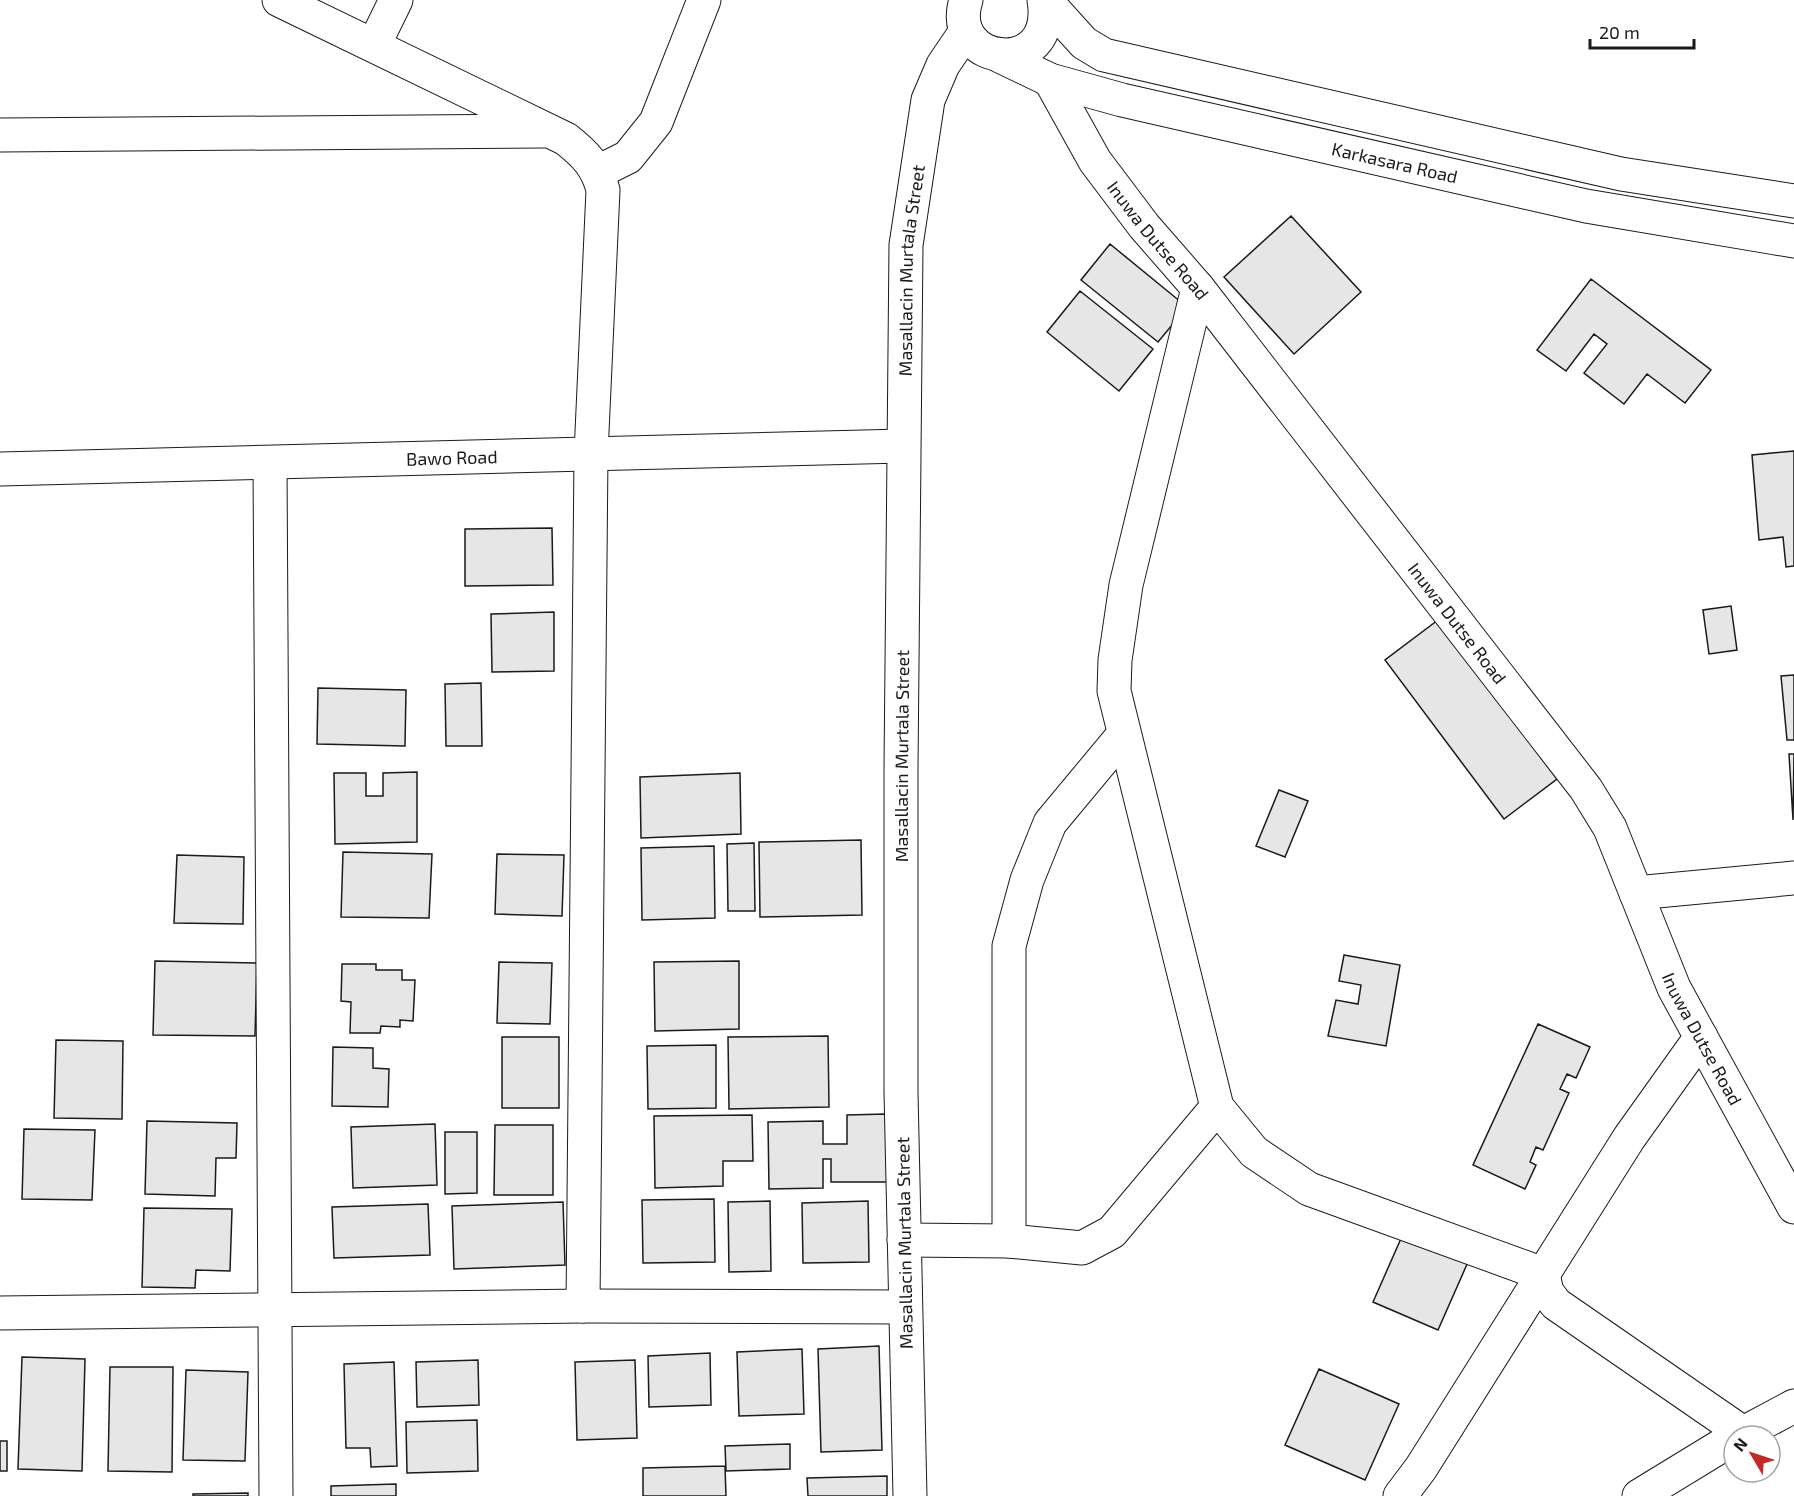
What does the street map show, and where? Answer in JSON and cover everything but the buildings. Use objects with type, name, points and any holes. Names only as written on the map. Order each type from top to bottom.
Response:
[{"type":"street","points":[[279,0],[566,139],[585,153],[598,172],[603,190],[591,454],[583,1306]]},
{"type":"street","points":[[374,45],[396,0]]},
{"type":"street","points":[[598,172],[628,157],[656,122],[704,0]]},
{"type":"street","points":[[1000,56],[1018,54],[1032,46],[1043,33],[1047,16],[1045,0]]},
{"type":"street","points":[[1045,0],[1084,43],[1104,55],[1621,174],[1794,201]]},
{"type":"street","name":"Karkasara Road","points":[[966,15],[974,43],[986,52],[1000,56],[1050,80],[1132,102],[1586,206],[1794,241]]},
{"type":"street","name":"Masallacin Murtala Street","points":[[910,1496],[904,1240],[901,817],[906,245],[928,100],[966,15]]},
{"type":"street","name":"Inuwa Dutse Road","points":[[1050,80],[1095,161],[1144,226],[1198,288],[1586,789],[1610,828],[1674,988],[1794,1207]]},
{"type":"street","points":[[0,135],[550,131]]},
{"type":"street","points":[[1198,288],[1126,585],[1115,660],[1114,691],[1217,1107],[1254,1152],[1309,1189],[1543,1274]]},
{"type":"street","name":"Bawo Road","points":[[0,469],[903,446]]},
{"type":"street","points":[[270,463],[276,1496]]},
{"type":"street","points":[[1009,1241],[1009,946],[1028,880],[1050,822],[1124,734]]},
{"type":"street","points":[[1636,893],[1794,878]]},
{"type":"street","points":[[1400,1496],[1421,1468],[1629,1138],[1701,1037]]},
{"type":"street","points":[[904,1240],[1009,1241],[1082,1248],[1096,1243],[1112,1232],[1217,1107]]},
{"type":"street","points":[[1543,1274],[1547,1292],[1556,1304],[1722,1424]]},
{"type":"street","points":[[0,1313],[583,1306],[905,1307]]},
{"type":"street","points":[[1760,1424],[1794,1406]]},
{"type":"street","points":[[1639,1496],[1722,1446]]}]
